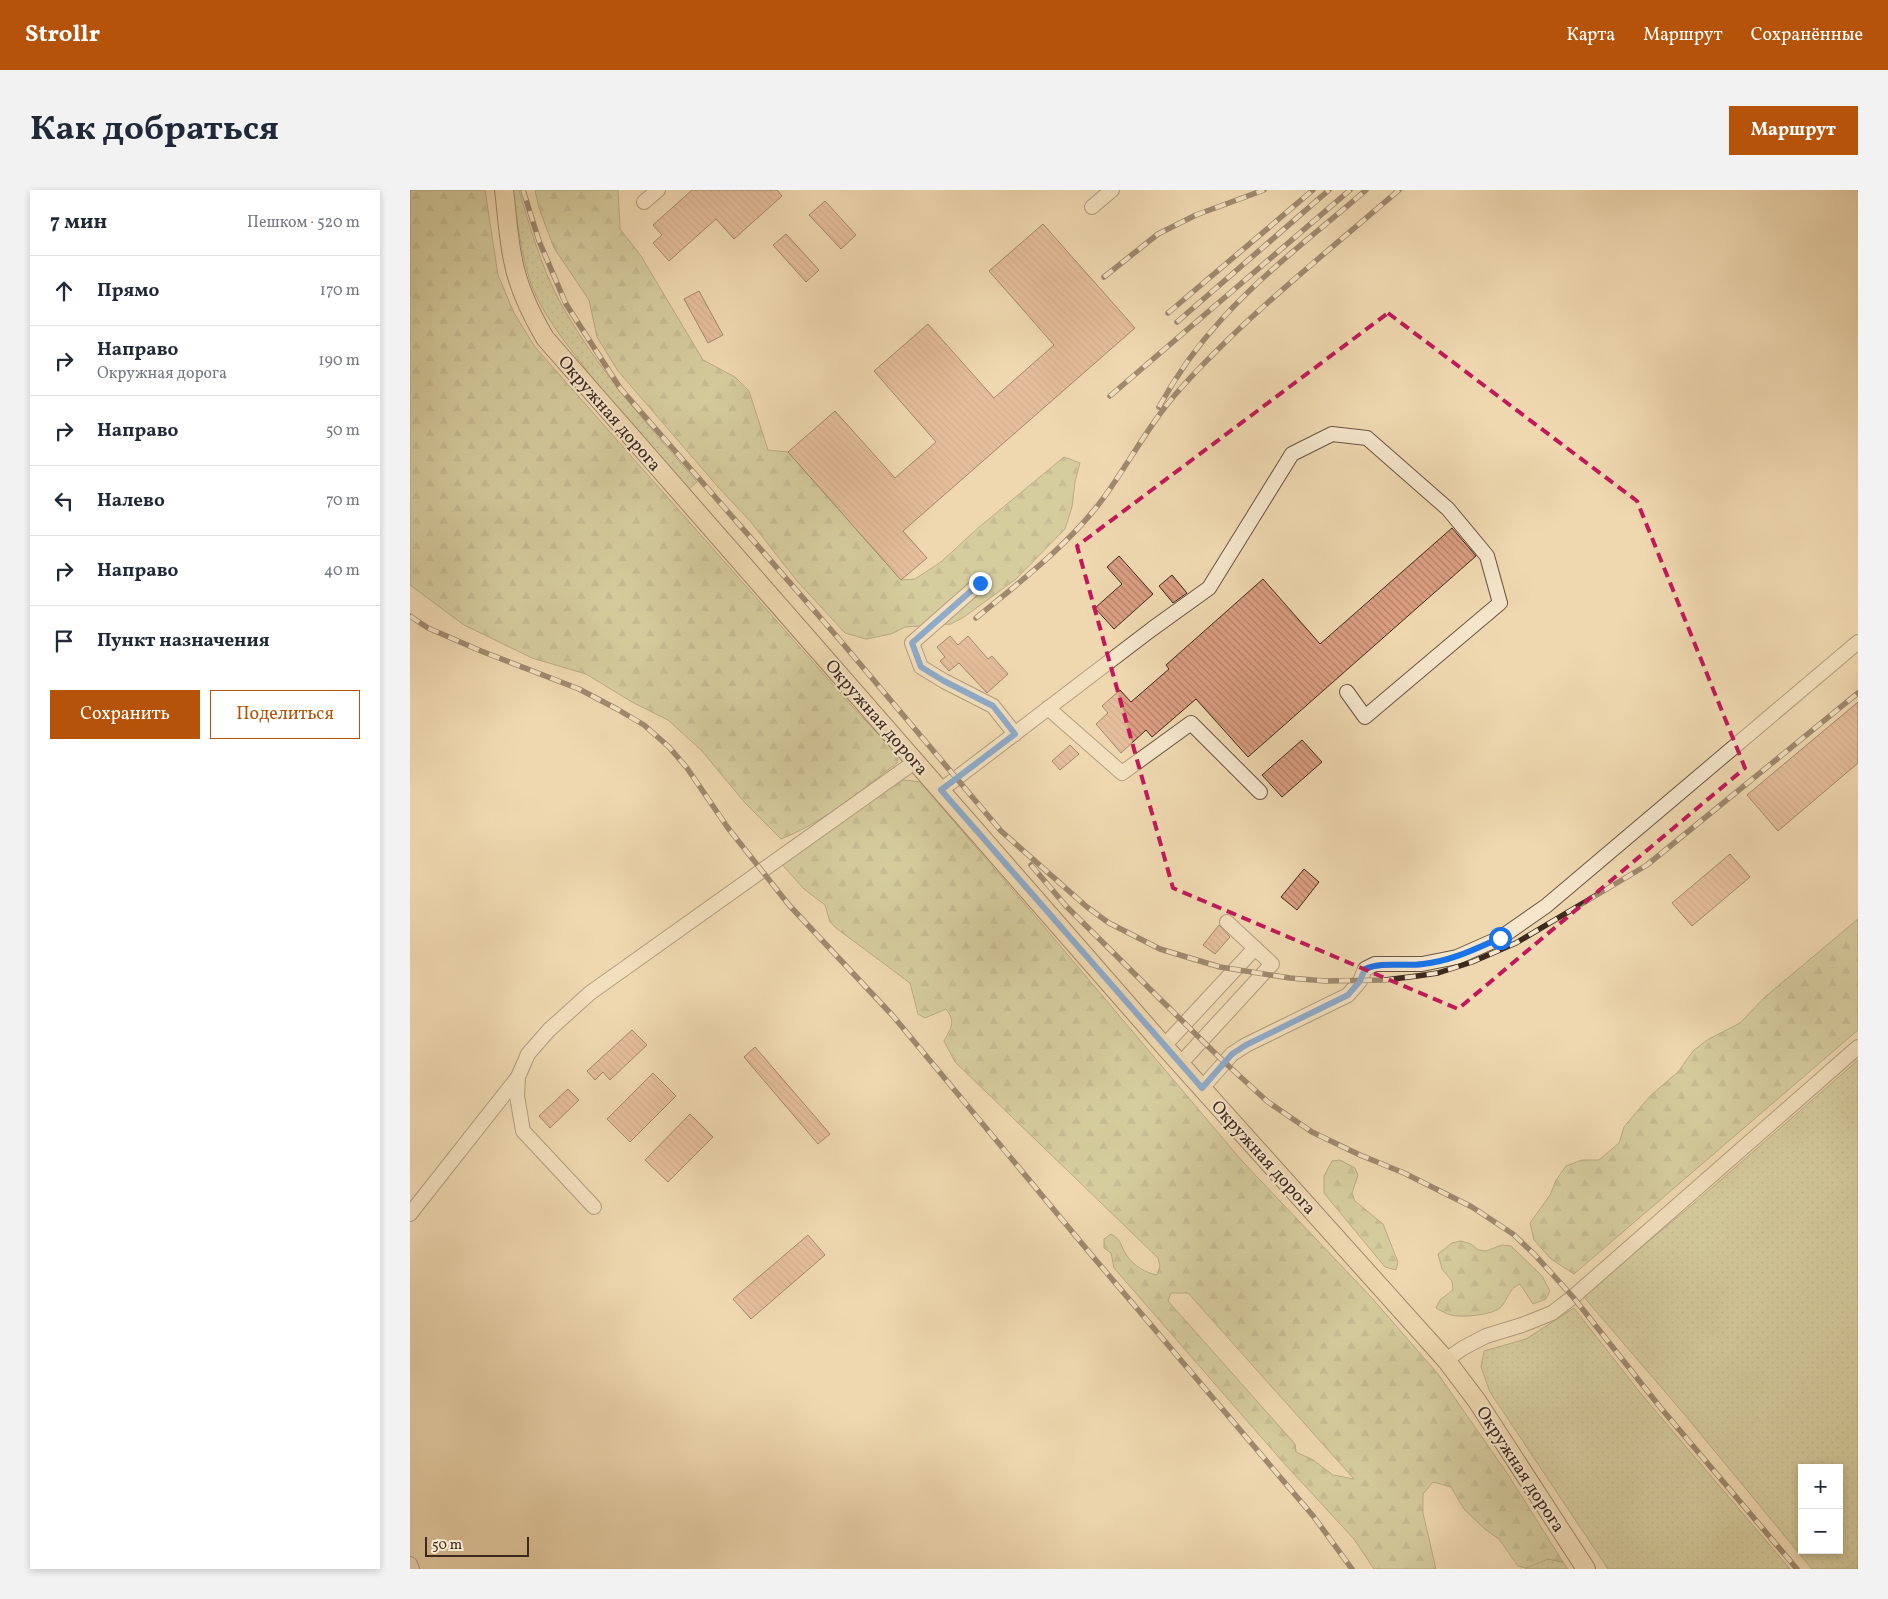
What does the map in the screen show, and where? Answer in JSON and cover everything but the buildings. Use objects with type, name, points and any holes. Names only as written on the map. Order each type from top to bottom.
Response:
[{"type":"main road","name":"Окружная дорога","points":[[504,190],[513,260],[530,313],[546,338],[1164,1046],[1446,1360],[1477,1401],[1586,1569]]},
{"type":"street","points":[[644,202],[658,190]]},
{"type":"street","points":[[1092,207],[1112,190]]},
{"type":"street","points":[[941,790],[1209,588],[1292,454],[1332,434],[1367,438],[1448,509],[1487,556],[1500,603],[1365,717],[1347,692]]},
{"type":"street","points":[[980,583],[912,643],[921,667],[993,706],[1015,734]]},
{"type":"street","points":[[1202,1088],[1232,1054],[1246,1045],[1348,995],[1360,981],[1365,969],[1376,964],[1422,964],[1457,957],[1500,938],[1546,906],[1858,642]]},
{"type":"street","points":[[1048,708],[1122,773],[1191,724],[1260,792]]},
{"type":"street","points":[[410,1214],[518,1077],[528,1054],[549,1030],[590,993],[916,761]]},
{"type":"street","points":[[1180,1064],[1272,964],[1227,922]]},
{"type":"street","points":[[1164,1046],[1255,948]]},
{"type":"street","points":[[1446,1360],[1463,1348],[1486,1336],[1552,1313],[1858,1047]]},
{"type":"street","points":[[518,1077],[517,1096],[523,1131],[594,1207]]},
{"type":"street","points":[[410,1564],[412,1569]]},
{"type":"highlighted area","points":[[1388,313],[1637,501],[1745,768],[1458,1009],[1173,888],[1077,546]]},
{"type":"green space","points":[[410,190],[485,190],[498,275],[514,313],[535,347],[849,703],[893,750],[898,759],[897,763],[827,815],[781,839],[745,803],[702,751],[668,720],[632,702],[586,674],[532,658],[464,625],[410,585]]},
{"type":"green space","points":[[513,190],[519,190],[536,246],[559,300],[589,349],[623,395],[697,482],[689,489],[602,390],[562,338],[545,312],[535,294],[528,273]]},
{"type":"green space","points":[[535,190],[618,190],[620,229],[641,256],[703,360],[735,377],[749,391],[768,450],[788,452],[901,580],[915,579],[941,562],[978,528],[1064,457],[1080,463],[1075,482],[1072,507],[1065,529],[1016,579],[964,617],[951,624],[905,627],[891,634],[866,639],[845,633],[797,581],[750,521],[618,371],[597,337],[589,300],[554,248],[539,208]]},
{"type":"green space","points":[[897,779],[920,782],[1242,1161],[1371,1297],[1438,1374],[1507,1473],[1563,1562],[1548,1559],[1526,1568],[1518,1566],[1499,1539],[1486,1530],[1464,1509],[1451,1487],[1433,1482],[1423,1494],[1423,1513],[1436,1569],[1374,1569],[1354,1539],[1282,1461],[1114,1268],[1111,1253],[1104,1248],[1104,1239],[1111,1234],[1115,1237],[1133,1263],[1149,1273],[1157,1275],[1160,1266],[1158,1258],[955,1062],[944,1041],[952,1021],[946,1009],[925,1018],[918,1014],[910,983],[836,928],[830,922],[825,905],[804,889],[780,862]],"holes":[[[1171,1293],[1188,1293],[1354,1479],[1333,1475],[1313,1460],[1296,1452],[1295,1444],[1168,1301]]]},
{"type":"green space","points":[[1858,919],[1858,1030],[1574,1274],[1551,1259],[1534,1240],[1530,1223],[1550,1195],[1556,1180],[1566,1166],[1582,1160],[1599,1160],[1619,1143],[1624,1127],[1650,1096],[1678,1072],[1693,1051],[1707,1040],[1740,1023],[1765,997]]},
{"type":"green space","points":[[1858,1060],[1858,1569],[1812,1569],[1800,1554],[1843,1554],[1843,1464],[1798,1464],[1798,1552],[1685,1415],[1583,1296],[1698,1200]]},
{"type":"green space","points":[[1340,1160],[1355,1168],[1358,1175],[1352,1193],[1355,1201],[1383,1224],[1398,1262],[1396,1270],[1385,1267],[1324,1193],[1324,1176],[1332,1161]]},
{"type":"green space","points":[[1461,1241],[1471,1244],[1478,1250],[1486,1251],[1502,1245],[1511,1246],[1542,1276],[1550,1291],[1546,1299],[1533,1304],[1520,1284],[1510,1292],[1500,1308],[1492,1312],[1455,1316],[1436,1308],[1440,1300],[1453,1290],[1452,1281],[1442,1269],[1438,1254],[1452,1243]]},
{"type":"green space","points":[[1574,1308],[1642,1395],[1790,1569],[1608,1569],[1490,1392],[1481,1367],[1484,1351],[1526,1339]]},
{"type":"green space","points":[[1548,1559],[1563,1562],[1568,1569],[1525,1569],[1536,1562]]},
{"type":"railway","points":[[523,190],[539,241],[566,304],[620,388],[839,639],[1001,831],[1087,907],[1109,923],[1160,949],[1220,967],[1290,978],[1325,981],[1385,980],[1417,976],[1438,973],[1472,962],[1516,943],[1647,865],[1858,693]]},
{"type":"railway","points":[[1104,277],[1158,234],[1196,215],[1264,190]]},
{"type":"railway","points":[[1168,313],[1313,190]]},
{"type":"railway","points":[[1177,322],[1329,190]]},
{"type":"railway","points":[[1110,396],[1350,190]]},
{"type":"railway","points":[[1159,407],[1172,384],[1195,351],[1238,302],[1273,269],[1366,190]]},
{"type":"railway","points":[[976,618],[1061,546],[1091,514],[1150,427],[1181,388],[1206,361],[1287,286],[1399,190]]},
{"type":"railway","points":[[410,616],[428,628],[481,651],[579,689],[644,725],[669,747],[687,768],[728,828],[789,905],[893,1016],[1089,1252],[1314,1517],[1352,1569]]},
{"type":"railway","points":[[1031,865],[1066,906],[1221,1059],[1268,1102],[1312,1132],[1404,1173],[1472,1207],[1513,1234],[1573,1297],[1660,1407],[1797,1569]]},
{"type":"route","points":[[980,583],[912,643],[921,667],[993,706],[1015,734],[941,790],[1202,1088],[1232,1054],[1246,1045],[1348,995],[1360,981],[1365,969],[1376,964],[1422,964],[1457,957],[1500,938]]}]
